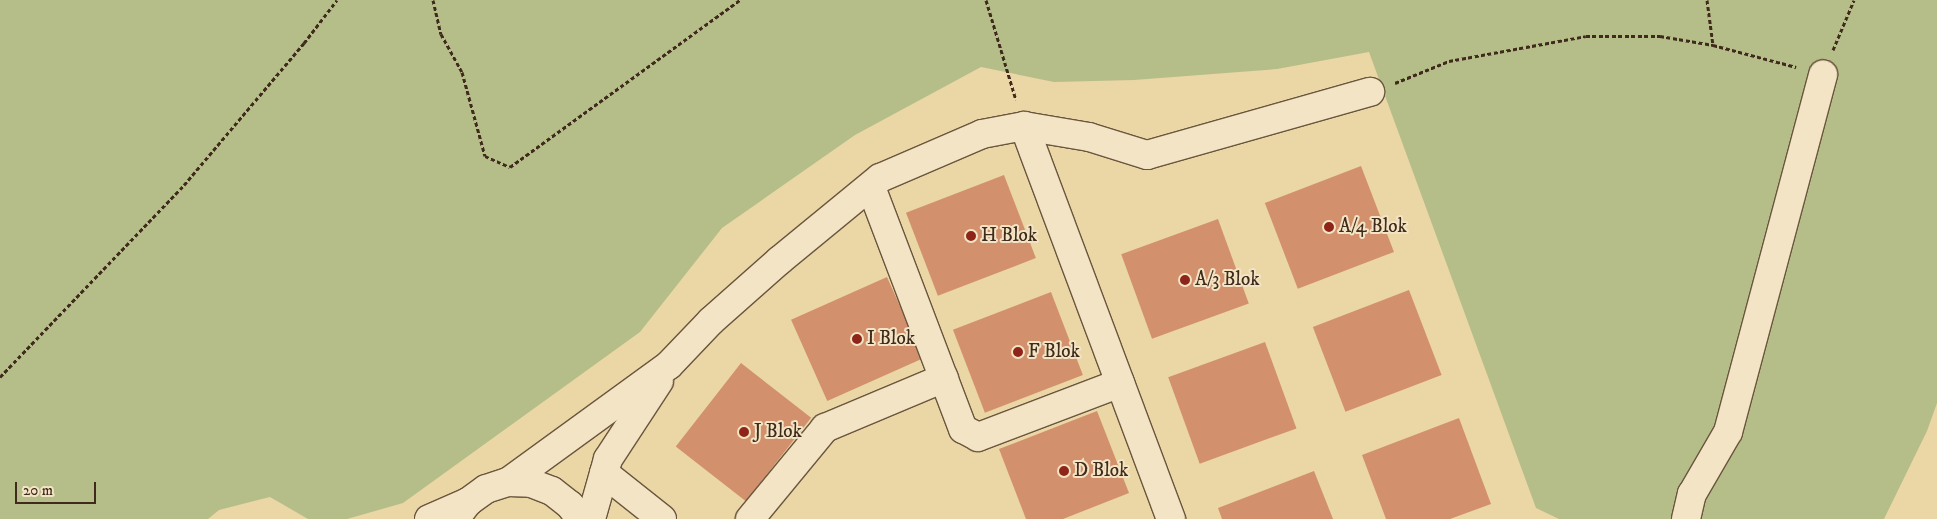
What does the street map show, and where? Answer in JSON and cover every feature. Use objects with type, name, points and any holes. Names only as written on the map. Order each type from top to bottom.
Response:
[{"type":"street","points":[[1686,519],[1692,494],[1728,432],[1824,74]]},
{"type":"street","points":[[592,519],[608,459],[669,366],[718,314],[880,178],[982,134],[1024,126],[1090,137],[1147,155],[1370,92]]},
{"type":"street","points":[[1024,126],[1171,519]]},
{"type":"street","points":[[871,187],[963,429],[978,436],[1120,383]]},
{"type":"street","points":[[429,519],[462,510],[486,489],[508,482],[669,366]]},
{"type":"street","points":[[750,519],[825,428],[944,378]]},
{"type":"street","points":[[604,473],[662,519]]},
{"type":"street","points":[[508,482],[531,483],[552,491],[570,505],[580,519]]},
{"type":"path","points":[[0,377],[184,185],[304,43],[337,0]]},
{"type":"path","points":[[434,0],[441,34],[462,72],[485,156],[510,167],[740,0]]},
{"type":"path","points":[[986,0],[1024,126]]},
{"type":"path","points":[[1707,0],[1714,45]]},
{"type":"path","points":[[1370,92],[1449,61],[1586,36],[1660,36],[1714,45],[1824,74],[1854,0]]},
{"type":"green space","points":[[0,0],[1937,0],[1937,403],[1927,431],[1884,519],[1559,519],[1536,508],[1369,52],[1277,69],[1134,80],[1054,82],[981,67],[855,135],[722,228],[640,332],[403,503],[347,519],[308,519],[270,497],[219,510],[208,519],[0,519]]},
{"type":"building","name":"A/4 Blok","points":[[1361,166],[1394,252],[1298,289],[1265,203]]},
{"type":"building","name":"H Blok","points":[[1004,175],[1036,258],[938,296],[906,213]]},
{"type":"building","name":"A/3 Blok","points":[[1218,219],[1249,304],[1152,339],[1121,254]]},
{"type":"building","name":"I Blok","points":[[887,277],[923,358],[827,401],[791,320]]},
{"type":"building","points":[[1409,290],[1442,375],[1345,412],[1313,327]]},
{"type":"building","name":"F Blok","points":[[1051,292],[1083,375],[985,413],[953,330]]},
{"type":"building","points":[[1265,342],[1296,428],[1200,464],[1168,377]]},
{"type":"building","name":"J Blok","points":[[741,363],[811,418],[746,501],[676,447]]},
{"type":"building","name":"D Blok","points":[[1097,411],[1129,493],[1063,519],[1026,519],[999,449]]},
{"type":"building","points":[[1459,418],[1491,504],[1450,519],[1386,519],[1362,455]]},
{"type":"building","points":[[1314,471],[1333,519],[1222,519],[1218,508]]},
{"type":"place","name":"A/4 Blok","points":[[1329,227]]},
{"type":"place","name":"H Blok","points":[[971,236]]},
{"type":"place","name":"A/3 Blok","points":[[1185,280]]},
{"type":"place","name":"I Blok","points":[[857,339]]},
{"type":"place","name":"F Blok","points":[[1018,352]]},
{"type":"place","name":"J Blok","points":[[744,432]]},
{"type":"place","name":"D Blok","points":[[1064,471]]}]
